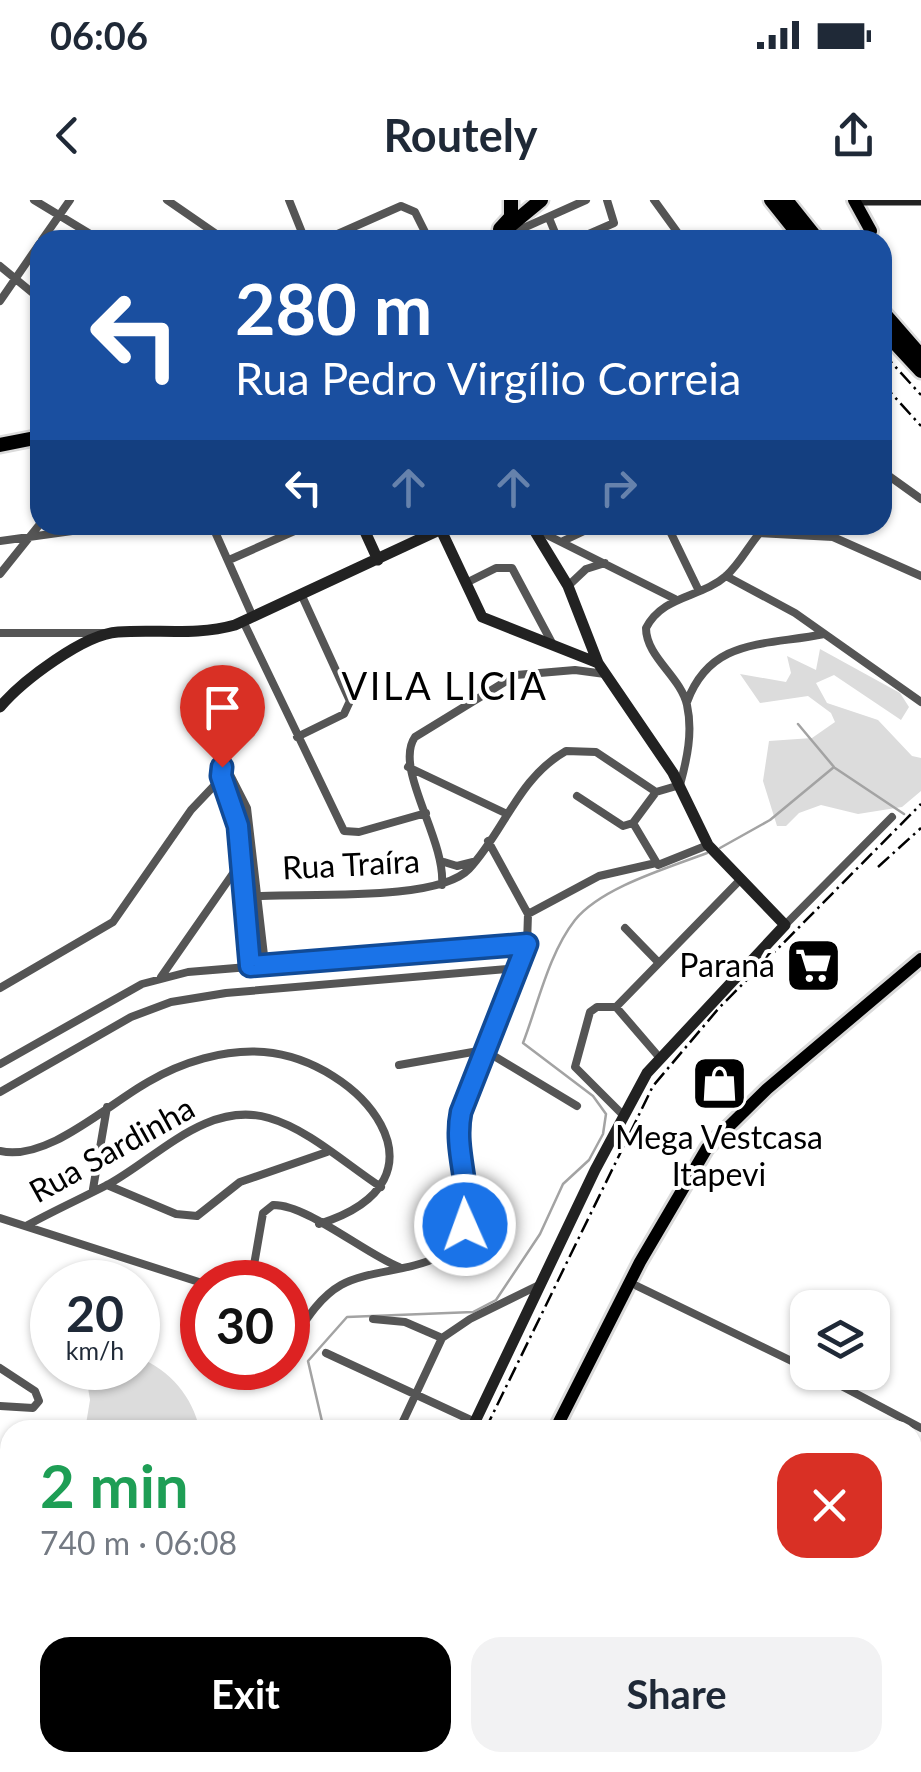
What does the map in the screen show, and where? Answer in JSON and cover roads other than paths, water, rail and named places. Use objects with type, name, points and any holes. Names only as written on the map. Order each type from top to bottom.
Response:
[{"type":"highway","points":[[501,230],[511,218],[512,200]]},
{"type":"highway","points":[[510,230],[542,200]]},
{"type":"highway","points":[[772,200],[795,230]]},
{"type":"highway","points":[[786,200],[810,230]]},
{"type":"highway","points":[[892,323],[921,356]]},
{"type":"highway","points":[[892,340],[921,371]]},
{"type":"highway","points":[[0,445],[30,440]]},
{"type":"main road","points":[[854,200],[870,230]]},
{"type":"main road","points":[[560,1420],[640,1262],[704,1153],[767,1089],[921,959]]},
{"type":"main road","points":[[567,1420],[637,1286],[716,1148],[787,1080],[921,969]]},
{"type":"street","points":[[34,200],[82,230]]},
{"type":"street","points":[[49,230],[70,200]]},
{"type":"street","points":[[167,200],[210,230]]},
{"type":"street","points":[[289,200],[302,230]]},
{"type":"street","points":[[517,230],[586,200]]},
{"type":"street","points":[[597,230],[614,222],[616,217],[607,200]]},
{"type":"street","points":[[654,200],[676,230]]},
{"type":"street","points":[[854,200],[920,200]]},
{"type":"street","points":[[346,230],[400,206],[411,208],[425,230]]},
{"type":"street","points":[[548,218],[553,230]]},
{"type":"street","points":[[0,301],[30,257]]},
{"type":"street","points":[[0,266],[30,290]]},
{"type":"street","points":[[892,478],[921,499]]},
{"type":"street","points":[[0,541],[36,535]]},
{"type":"street","points":[[216,535],[297,737],[344,832],[360,832],[426,813]]},
{"type":"street","points":[[229,560],[285,535]]},
{"type":"street","points":[[367,535],[378,560]]},
{"type":"street","points":[[0,633],[202,632],[248,619],[302,596],[429,535]]},
{"type":"street","points":[[448,535],[476,609],[491,624],[553,646],[601,669]]},
{"type":"street","points":[[537,535],[568,586],[601,669],[680,785],[708,845],[785,925]]},
{"type":"street","points":[[551,535],[675,599]]},
{"type":"street","points":[[563,541],[576,535]]},
{"type":"street","points":[[671,535],[699,590]]},
{"type":"street","points":[[687,702],[646,635],[650,620],[675,599],[726,576],[757,535]]},
{"type":"street","points":[[796,535],[833,537],[921,576]]},
{"type":"street","points":[[0,574],[28,536]]},
{"type":"street","points":[[568,586],[586,569],[605,563]]},
{"type":"street","points":[[466,583],[496,568],[512,568],[553,646]]},
{"type":"street","points":[[726,576],[769,597],[921,702]]},
{"type":"street","points":[[297,737],[344,714],[350,701],[302,596]]},
{"type":"street","points":[[0,706],[43,669],[104,634]]},
{"type":"street","points":[[680,785],[688,750],[687,702],[695,680],[718,657],[748,647],[824,634]]},
{"type":"street","points":[[442,885],[444,862],[408,766],[408,746],[415,736],[504,680],[527,672],[601,669]]},
{"type":"street","points":[[210,721],[236,811],[250,966]]},
{"type":"street","name":"Rua Traíra","points":[[258,896],[442,885],[461,876],[477,860],[505,813],[552,759],[578,749],[611,759],[656,792]]},
{"type":"street","points":[[408,766],[505,813]]},
{"type":"street","points":[[225,773],[247,808],[264,964]]},
{"type":"street","points":[[0,988],[113,922],[225,773]]},
{"type":"street","points":[[578,796],[623,826],[633,823],[656,792],[680,785]]},
{"type":"street","points":[[476,1420],[623,1115],[659,1057],[892,817]]},
{"type":"street","points":[[633,823],[656,863]]},
{"type":"street","points":[[310,1314],[339,1286],[446,1252],[465,1225],[468,1209],[458,1128],[484,1050],[527,944],[528,914],[488,841]]},
{"type":"street","points":[[528,914],[599,876],[656,863],[663,866],[708,845]]},
{"type":"street","points":[[444,862],[457,866],[477,860]]},
{"type":"street","points":[[161,978],[241,862]]},
{"type":"street","points":[[616,1007],[740,880]]},
{"type":"street","points":[[626,928],[659,963]]},
{"type":"street","points":[[0,1064],[142,984],[161,978],[264,964],[527,944]]},
{"type":"street","points":[[180,952],[188,972]]},
{"type":"street","points":[[0,1092],[152,1007],[226,993],[518,968]]},
{"type":"street","points":[[226,969],[226,993]]},
{"type":"street","points":[[623,1115],[575,1067],[590,1012],[604,1006],[616,1007],[659,1057]]},
{"type":"street","points":[[399,1065],[484,1050],[577,1106]]},
{"type":"street","points":[[0,1150],[15,1154],[38,1150],[152,1079],[198,1060],[240,1052],[287,1056],[315,1068],[374,1110],[390,1151],[381,1187],[359,1210],[319,1224]]},
{"type":"street","points":[[93,1189],[107,1107]]},
{"type":"street","name":"Rua Sardinha","points":[[26,1226],[107,1185],[193,1130],[233,1116],[278,1120],[381,1187]]},
{"type":"street","points":[[107,1185],[176,1214],[197,1216],[240,1182],[327,1152]]},
{"type":"street","points":[[255,1260],[267,1208],[281,1205],[366,1253],[404,1268]]},
{"type":"street","points":[[0,1218],[180,1276]]},
{"type":"street","points":[[404,1420],[442,1338],[470,1319],[541,1284]]},
{"type":"street","points":[[637,1286],[790,1360]]},
{"type":"street","points":[[373,1318],[405,1322],[442,1338]]},
{"type":"street","points":[[326,1353],[462,1420]]},
{"type":"street","points":[[0,1368],[35,1391],[39,1401],[33,1408],[0,1406]]},
{"type":"street","points":[[849,1390],[906,1420]]},
{"type":"waterway","points":[[720,848],[770,820],[834,767],[798,724]]},
{"type":"waterway","points":[[835,768],[904,814]]},
{"type":"waterway","points":[[322,1420],[308,1361],[347,1317],[473,1312],[496,1300],[540,1234],[563,1184],[589,1160],[603,1134],[606,1114],[593,1096],[523,1043],[551,963],[566,933],[587,908],[636,880],[707,853]]},
{"type":"railway","points":[[892,363],[921,395]]},
{"type":"railway","points":[[892,394],[921,426]]},
{"type":"railway","points":[[490,1420],[653,1086],[719,1008],[921,804]]},
{"type":"railway","points":[[878,867],[921,828]]},
{"type":"place","name":"Paraná","points":[[814,966]]},
{"type":"place","name":"Mega Vestcasa Itapevi","points":[[719,1084]]},
{"type":"district","name":"VILA LICIA","points":[[445,687]]}]
